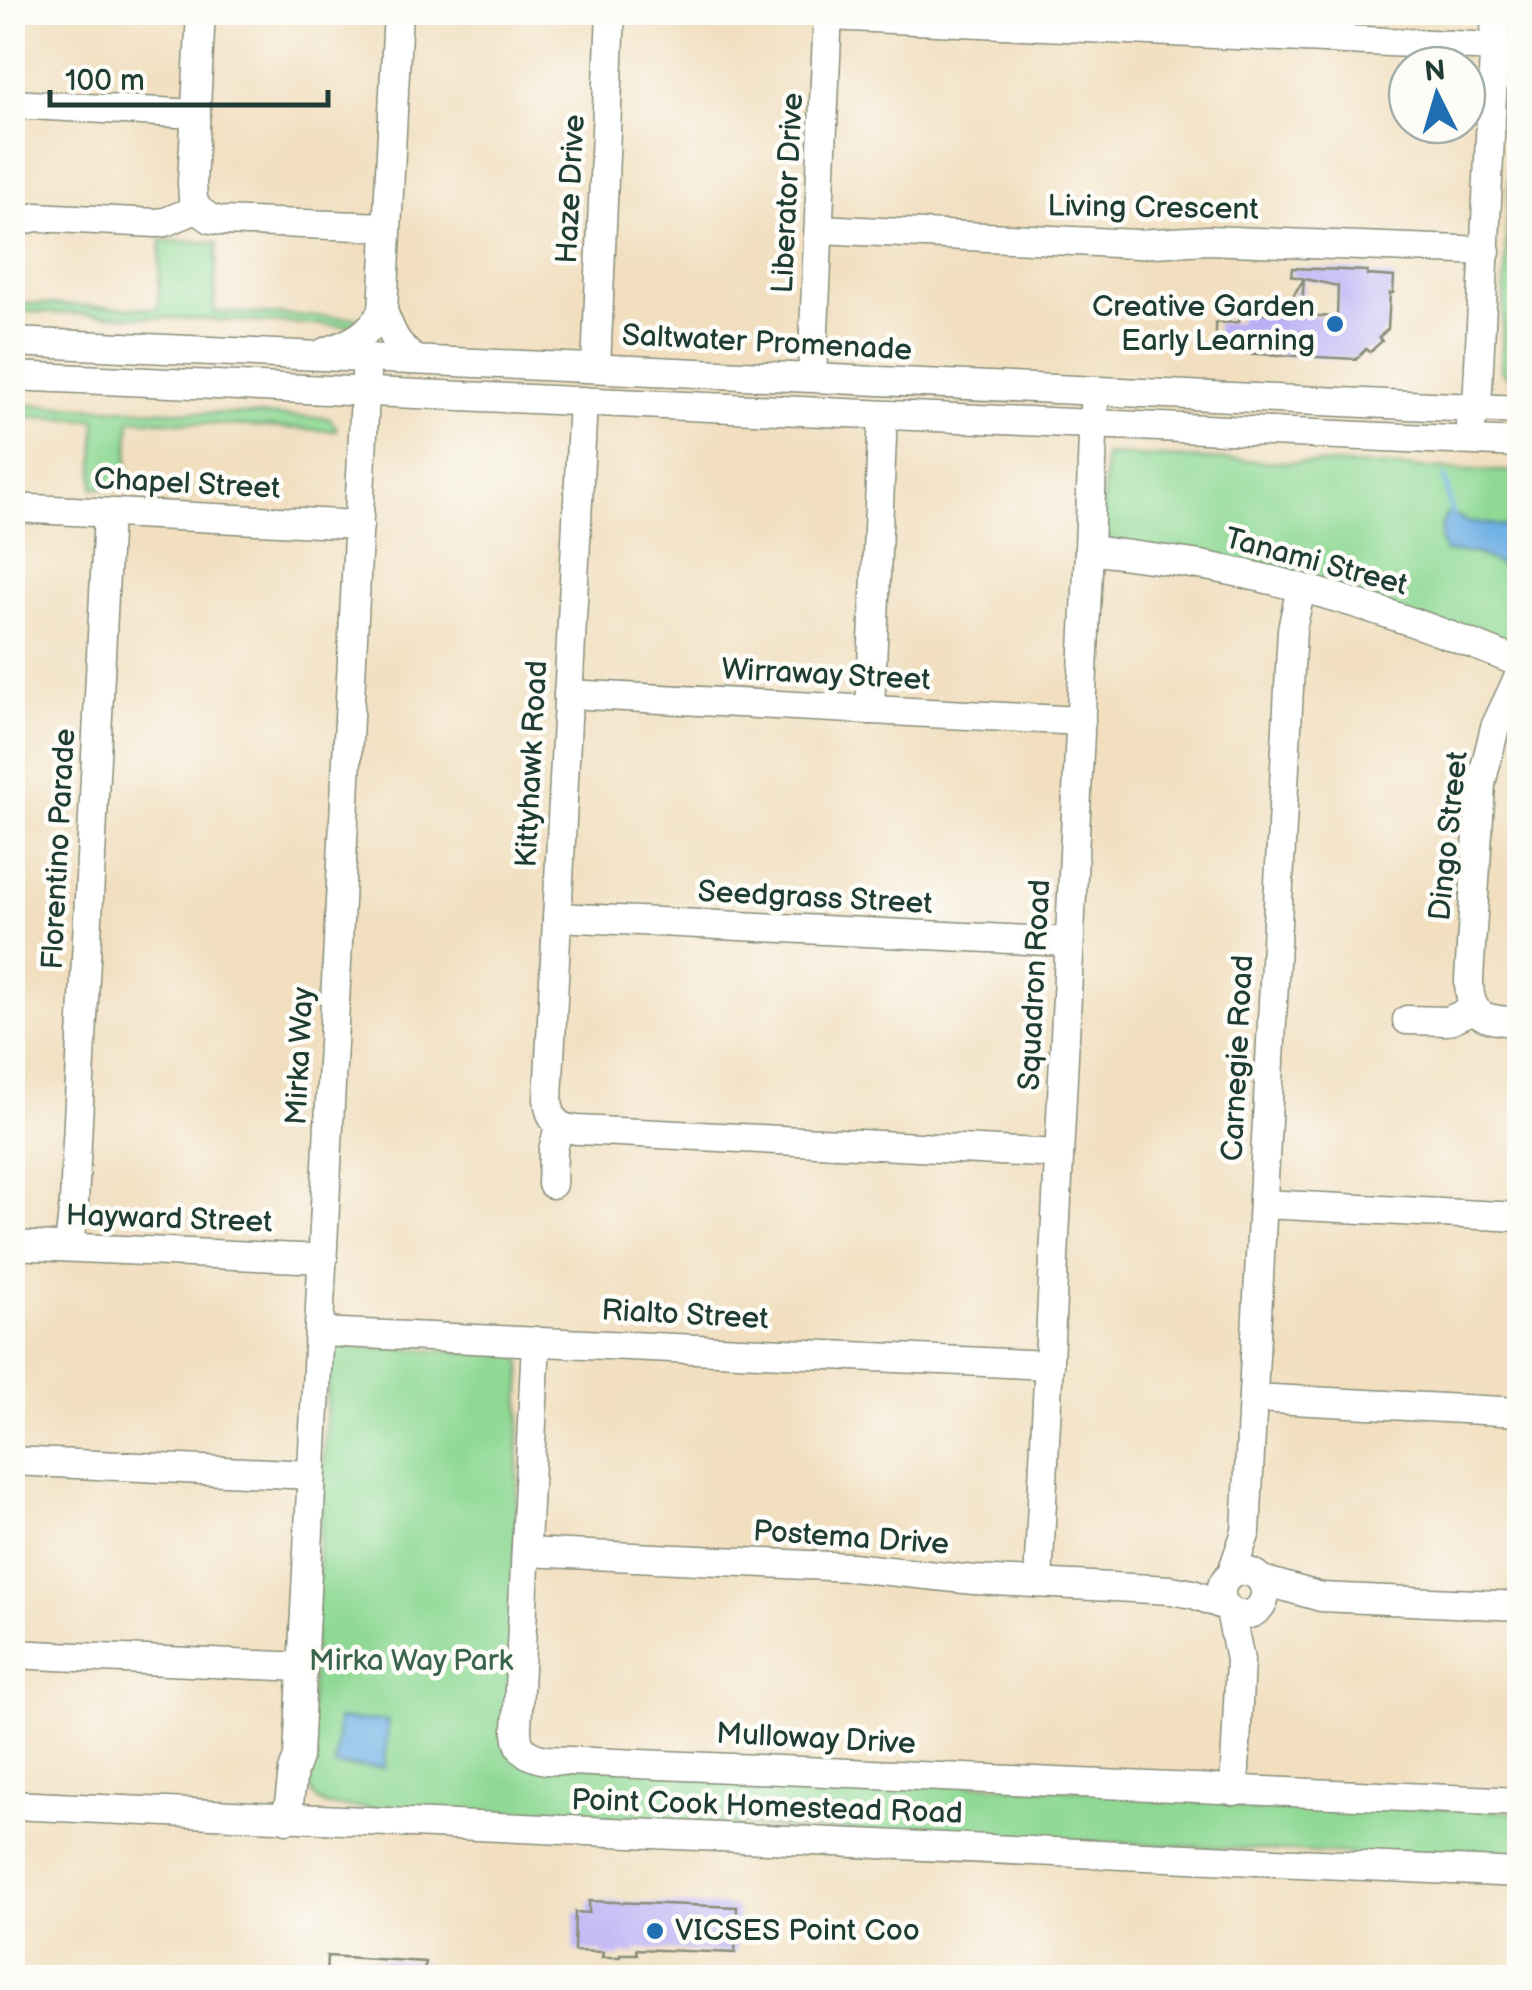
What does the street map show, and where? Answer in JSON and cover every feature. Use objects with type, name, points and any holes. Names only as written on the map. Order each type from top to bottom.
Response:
[{"type":"street","points":[[201,12],[192,183],[197,209],[204,216],[222,221],[386,227]]},
{"type":"street","points":[[398,12],[383,311],[390,333],[415,360]]},
{"type":"street","name":"Haze Drive","points":[[596,368],[611,12]]},
{"type":"street","points":[[1451,440],[1469,426],[1477,408],[1496,12]]},
{"type":"street","points":[[828,14],[1494,47]]},
{"type":"street","name":"Liberator Drive","points":[[812,377],[828,14]]},
{"type":"street","points":[[12,104],[196,114]]},
{"type":"street","points":[[12,223],[30,218],[156,223],[197,209]]},
{"type":"street","name":"Living Crescent","points":[[819,229],[1136,244],[1220,240],[1486,252]]},
{"type":"street","points":[[314,355],[359,338],[383,311]]},
{"type":"street","name":"Saltwater Promenade","points":[[12,342],[1520,410]]},
{"type":"street","name":"Mirka Way","points":[[295,1819],[301,1772],[298,1756],[311,1475],[368,358]]},
{"type":"street","points":[[12,376],[1520,442]]},
{"type":"street","name":"Squadron Road","points":[[1038,1583],[1090,550],[1094,390]]},
{"type":"street","name":"Kittyhawk Road","points":[[552,1184],[553,1150],[560,1126],[552,1119],[548,1099],[582,402]]},
{"type":"street","points":[[870,710],[883,415]]},
{"type":"street","name":"Chapel Street","points":[[12,508],[359,525]]},
{"type":"street","name":"Florentino Parade","points":[[69,1248],[108,513]]},
{"type":"street","name":"Tanami Street","points":[[1090,550],[1213,568],[1301,588],[1413,622],[1520,663]]},
{"type":"street","name":"Carnegie Road","points":[[1234,1790],[1292,629],[1301,588]]},
{"type":"street","name":"Dingo Street","points":[[1474,1009],[1469,979],[1479,804],[1495,728],[1520,674]]},
{"type":"street","name":"Wirraway Street","points":[[568,694],[1081,721]]},
{"type":"street","name":"Seedgrass Street","points":[[557,917],[1069,942]]},
{"type":"street","points":[[1407,1020],[1448,1021],[1474,1009],[1493,1020],[1520,1022]]},
{"type":"street","points":[[560,1126],[1059,1154]]},
{"type":"street","points":[[1263,1204],[1520,1217]]},
{"type":"street","name":"Hayward Street","points":[[12,1245],[322,1259]]},
{"type":"street","name":"Rialto Street","points":[[319,1332],[1049,1365]]},
{"type":"street","name":"Mulloway Drive","points":[[536,1342],[517,1729],[518,1743],[525,1754],[546,1760],[1520,1802]]},
{"type":"street","points":[[1253,1398],[1520,1412]]},
{"type":"street","points":[[12,1461],[311,1475]]},
{"type":"street","name":"Postema Drive","points":[[526,1552],[832,1566],[974,1580],[1520,1606]]},
{"type":"street","points":[[12,1654],[302,1666]]},
{"type":"street","name":"Point Cook Homestead Road","points":[[12,1805],[1520,1872]]},
{"type":"green space","points":[[1516,13],[1520,13],[1519,379],[1509,378],[1501,370]]},
{"type":"green space","points":[[161,240],[217,243],[214,312],[361,318],[352,326],[13,311],[13,303],[158,309]]},
{"type":"green space","points":[[13,404],[328,418],[336,431],[130,419],[126,489],[93,488],[96,420],[13,416]]},
{"type":"green space","points":[[1105,456],[1519,472],[1519,653],[1113,542],[1102,529]]},
{"type":"green space","name":"Mirka Way Park","points":[[339,1346],[515,1354],[522,1363],[507,1748],[515,1761],[1519,1812],[1519,1862],[328,1806],[313,1795],[307,1767],[329,1358]]},
{"type":"water","points":[[1450,512],[1466,521],[1519,528],[1519,574],[1475,553],[1445,552],[1441,533]]},
{"type":"water","points":[[338,1719],[388,1721],[385,1768],[335,1766]]},
{"type":"building","points":[[1292,268],[1367,271],[1367,275],[1394,277],[1388,329],[1379,337],[1382,341],[1356,359],[1238,353],[1238,342],[1216,341],[1216,323],[1239,322],[1240,312],[1281,314],[1304,279],[1301,315],[1337,317],[1338,286],[1291,276]]},
{"type":"building","name":"VICSES Point Coo","points":[[589,1901],[737,1907],[735,1953],[636,1949],[637,1954],[602,1957],[603,1952],[574,1951],[575,1912],[589,1913]]},
{"type":"building","points":[[327,1956],[425,1962],[424,1978],[326,1978]]},
{"type":"waterway","points":[[1445,478],[1453,519]]},
{"type":"place","name":"Creative Garden Early Learning","points":[[1335,324]]},
{"type":"place","name":"VICSES Point Coo","points":[[655,1931]]}]
